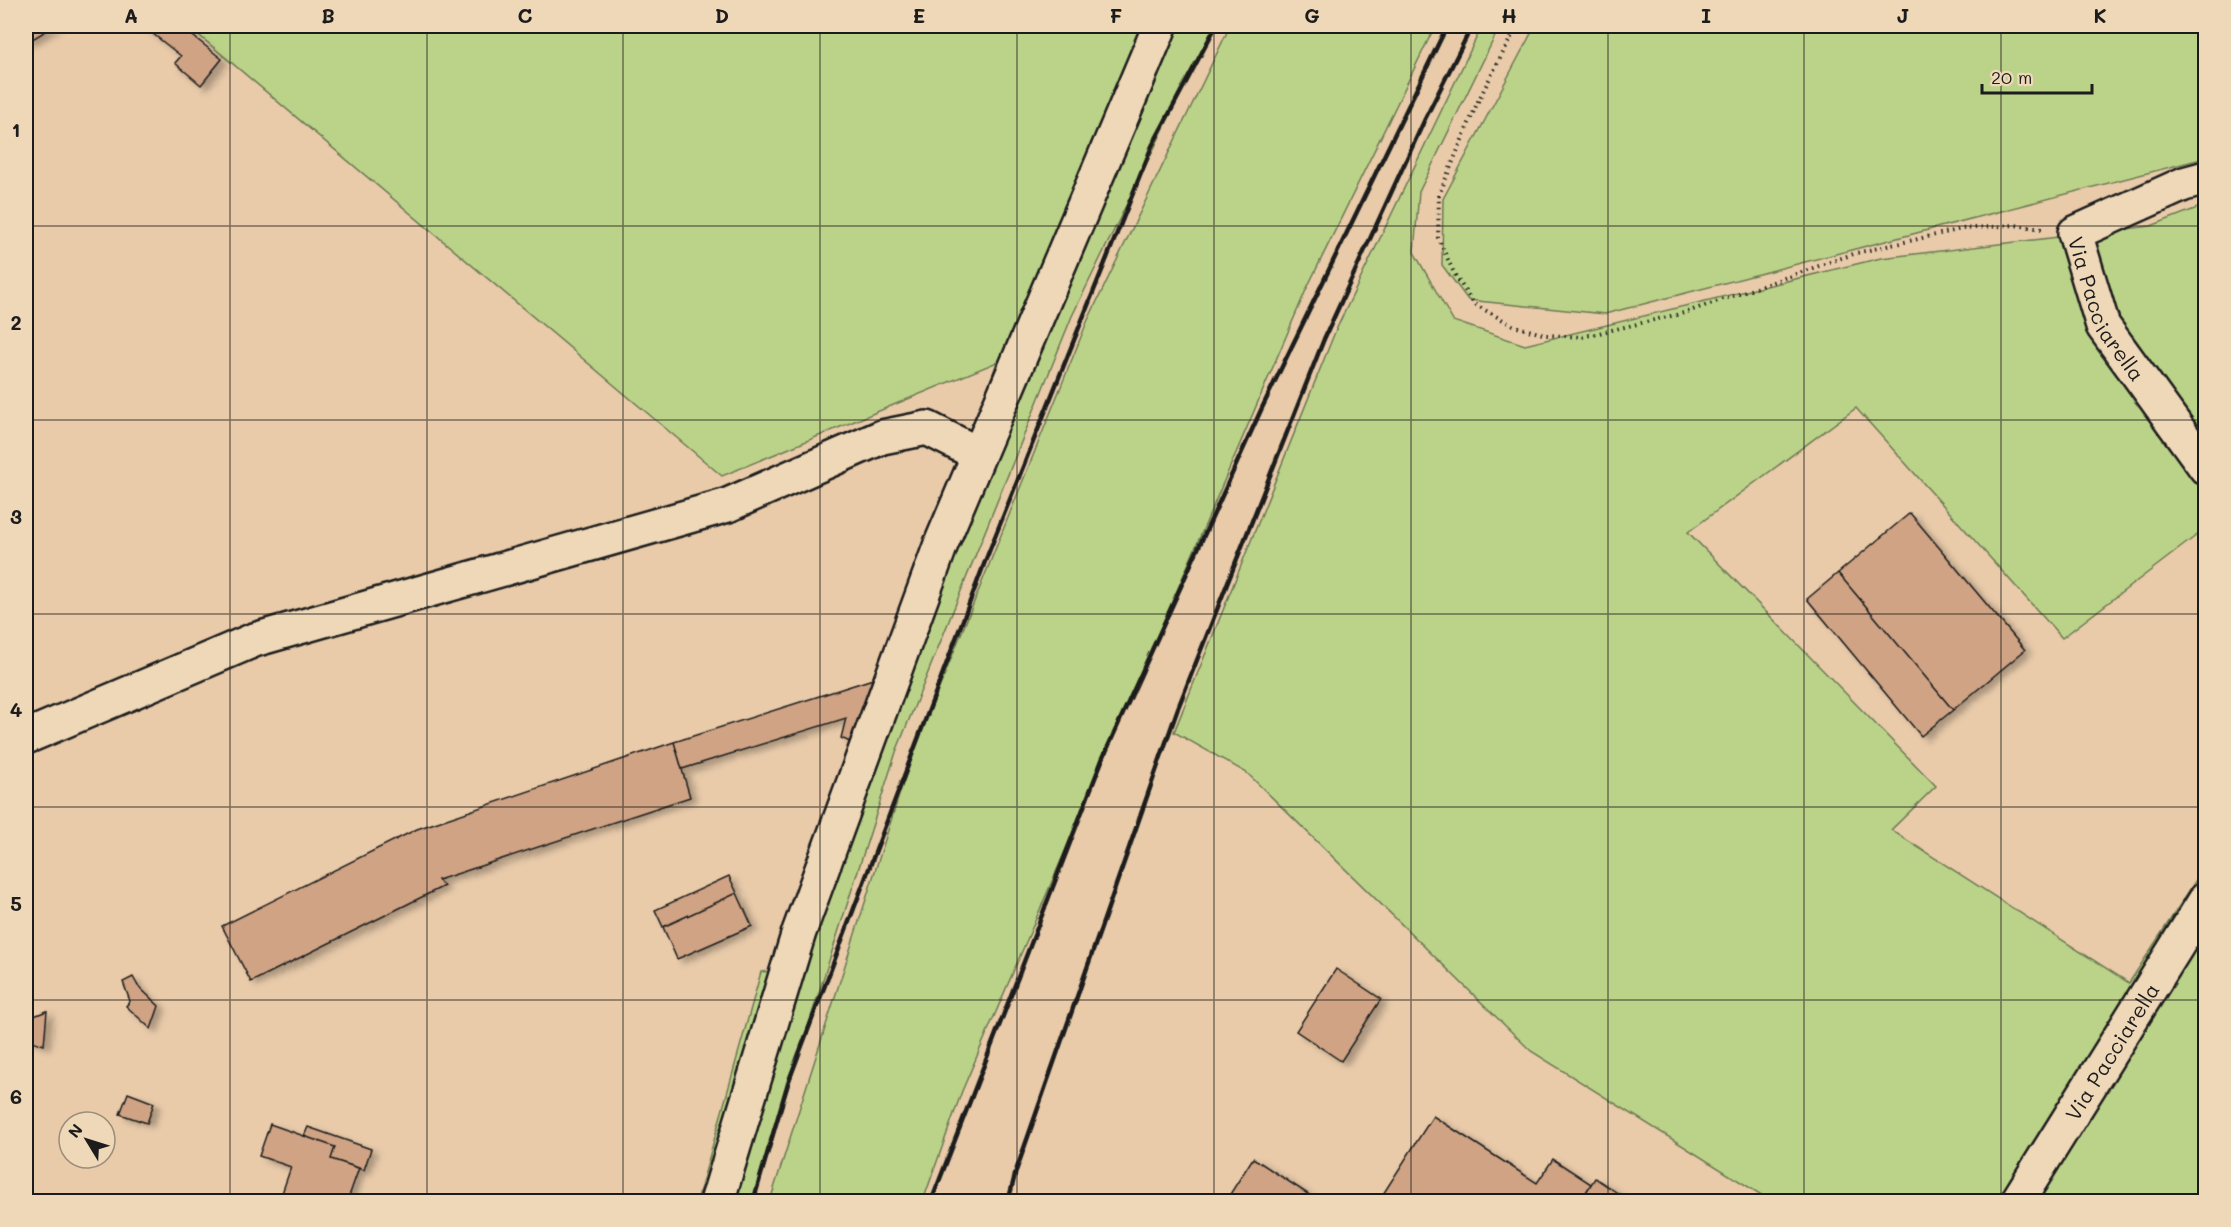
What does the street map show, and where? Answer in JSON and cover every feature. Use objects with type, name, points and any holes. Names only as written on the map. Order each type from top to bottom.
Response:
[{"type":"street","points":[[717,1202],[799,932],[941,544],[1160,26]]},
{"type":"street","name":"Via Pacciarella","points":[[2205,178],[2184,184],[2075,233],[2103,326],[2205,468]]},
{"type":"street","points":[[26,736],[254,640],[728,505],[882,437],[927,428],[978,454]]},
{"type":"street","name":"Via Pacciarella","points":[[2017,1202],[2205,898]]},
{"type":"path","points":[[1517,26],[1479,99],[1439,195],[1438,238],[1455,275],[1474,304],[1514,326],[1546,334],[1582,337],[1684,313],[1856,253],[1962,229],[2016,225],[2075,233]]},
{"type":"green space","points":[[188,26],[1214,26],[1072,316],[896,752],[752,1201],[697,1201],[761,972],[784,970],[997,362],[722,476]]},
{"type":"green space","points":[[1230,26],[1435,26],[1306,290],[962,1091],[923,1201],[770,1201],[911,758],[1087,322]]},
{"type":"green space","points":[[1482,26],[1500,26],[1419,192],[1414,252],[1453,321],[1525,345],[1881,258],[2151,226],[2205,205],[2205,529],[2062,638],[1856,408],[1688,532],[1936,786],[1891,830],[2129,983],[2205,866],[2205,1201],[1771,1201],[1531,1051],[1247,773],[1174,732],[1335,332]]},
{"type":"green space","points":[[1535,26],[2205,26],[2205,158],[1605,314],[1468,300],[1442,265],[1443,199]]},
{"type":"building","points":[[26,26],[54,26],[26,43]]},
{"type":"building","points":[[143,26],[180,26],[222,59],[201,85],[175,63],[181,56]]},
{"type":"building","points":[[1910,513],[2025,650],[1953,710],[1838,573]]},
{"type":"building","points":[[1838,573],[1953,710],[1921,736],[1807,599]]},
{"type":"building","points":[[873,679],[852,743],[841,738],[846,718],[682,769],[674,742]]},
{"type":"building","points":[[674,742],[690,797],[438,880],[444,886],[251,982],[222,926],[417,829]]},
{"type":"building","points":[[729,876],[737,893],[663,927],[655,910]]},
{"type":"building","points":[[737,893],[752,926],[677,959],[663,927]]},
{"type":"building","points":[[1336,969],[1381,999],[1341,1061],[1296,1031]]},
{"type":"building","points":[[133,977],[138,986],[159,1006],[151,1029],[126,1006],[130,1001],[123,982]]},
{"type":"building","points":[[47,1011],[44,1045],[26,1039],[26,1019]]},
{"type":"building","points":[[128,1093],[154,1103],[147,1123],[120,1114]]},
{"type":"building","points":[[1433,1116],[1537,1183],[1553,1159],[1591,1184],[1583,1197],[1590,1202],[1378,1202]]},
{"type":"building","points":[[270,1124],[335,1147],[331,1159],[359,1168],[347,1202],[279,1202],[291,1167],[259,1156]]},
{"type":"building","points":[[308,1127],[371,1149],[364,1170],[331,1159],[335,1147],[304,1136]]},
{"type":"building","points":[[1253,1158],[1320,1202],[1225,1202]]},
{"type":"building","points":[[1595,1178],[1631,1202],[1590,1202],[1583,1197]]},
{"type":"railway","points":[[753,1202],[788,1083],[986,559],[1152,146],[1216,26]]},
{"type":"railway","points":[[931,1202],[1102,760],[1261,410],[1447,26]]},
{"type":"railway","points":[[1008,1202],[1016,1171],[1178,708],[1324,339],[1425,119],[1472,26]]}]
